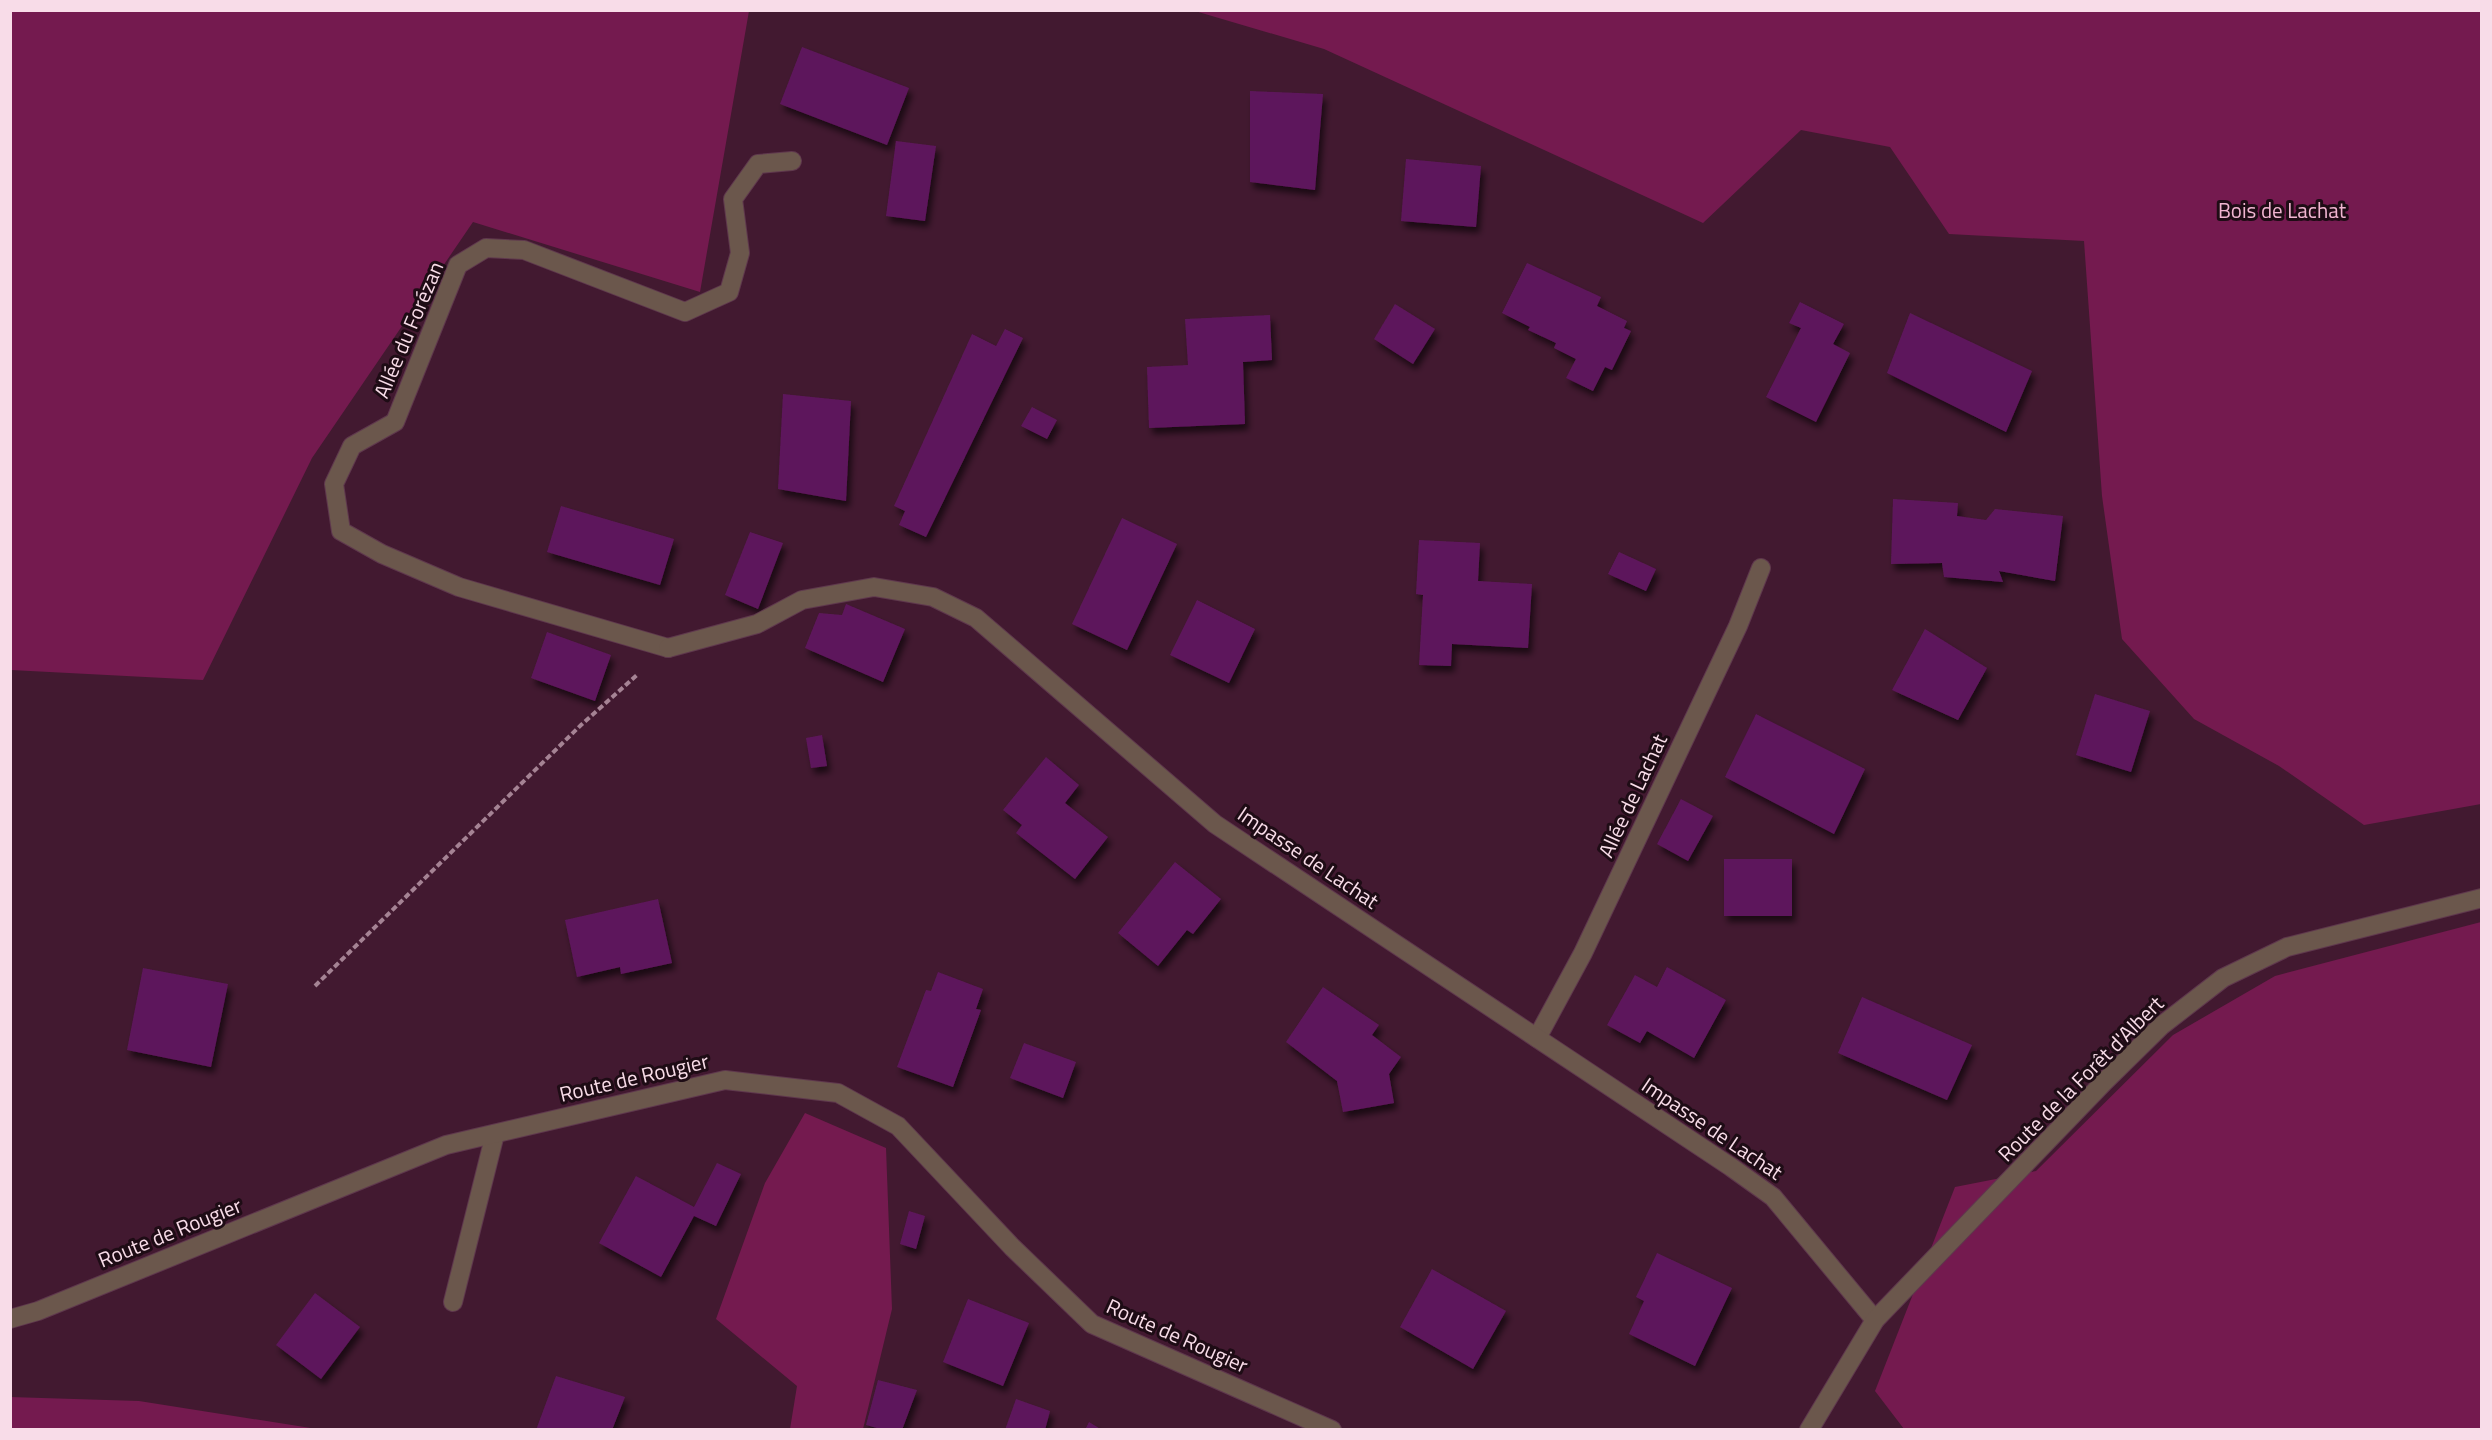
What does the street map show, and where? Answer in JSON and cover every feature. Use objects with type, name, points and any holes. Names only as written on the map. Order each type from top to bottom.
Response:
[{"type":"street","name":"Allée du Forézan","points":[[668,648],[459,587],[382,554],[341,531],[334,483],[352,446],[395,422],[458,265],[486,248],[524,250],[685,312],[729,292],[740,253],[733,199],[758,164],[792,161]]},
{"type":"street","name":"Allée de Lachat","points":[[1537,1038],[1593,932],[1738,626],[1761,568]]},
{"type":"street","name":"Impasse de Lachat","points":[[668,648],[757,624],[802,600],[874,587],[933,597],[976,618],[1215,824],[1773,1197],[1875,1320]]},
{"type":"street","name":"Route de la Forêt d'Albert","points":[[1809,1430],[1875,1320],[2104,1081],[2161,1026],[2223,978],[2287,947],[2481,898]]},
{"type":"street","name":"Route de Rougier","points":[[10,1319],[38,1311],[446,1145],[724,1080],[838,1093],[898,1126],[1012,1247],[1092,1324],[1332,1430]]},
{"type":"street","points":[[453,1302],[495,1134]]},
{"type":"path","points":[[315,986],[581,725],[668,648]]},
{"type":"green space","points":[[10,11],[749,11],[700,292],[473,222],[312,458],[203,680],[11,670]]},
{"type":"green space","name":"Bois de Lachat","points":[[1195,11],[2481,11],[2481,804],[2364,825],[2279,766],[2194,719],[2122,639],[2102,496],[2084,241],[1949,234],[1890,147],[1801,130],[1703,223],[1324,49]]},
{"type":"green space","points":[[2481,922],[2481,1429],[1904,1429],[1875,1391],[1955,1187],[2036,1171],[2173,1035],[2275,976]]},
{"type":"green space","points":[[805,1113],[886,1148],[892,1309],[863,1429],[790,1429],[797,1386],[716,1319],[765,1183]]},
{"type":"green space","points":[[10,1397],[139,1401],[317,1429],[11,1429]]},
{"type":"building","points":[[802,47],[909,88],[887,145],[780,104]]},
{"type":"building","points":[[1250,91],[1323,94],[1315,190],[1250,182]]},
{"type":"building","points":[[896,141],[936,146],[925,221],[886,216]]},
{"type":"building","points":[[1406,159],[1481,166],[1476,227],[1401,221]]},
{"type":"building","points":[[1527,263],[1601,297],[1597,306],[1627,321],[1624,328],[1631,331],[1612,370],[1605,367],[1593,391],[1566,378],[1576,359],[1554,348],[1556,343],[1528,330],[1530,327],[1502,313]]},
{"type":"building","points":[[1800,302],[1844,324],[1833,344],[1850,353],[1816,422],[1766,397],[1801,328],[1789,323]]},
{"type":"building","points":[[1395,304],[1435,329],[1413,364],[1374,339]]},
{"type":"building","points":[[1910,313],[2032,371],[2006,432],[1887,373]]},
{"type":"building","points":[[1270,315],[1272,360],[1243,362],[1245,424],[1149,428],[1147,367],[1188,365],[1185,319]]},
{"type":"building","points":[[1005,329],[1023,338],[926,537],[899,525],[905,511],[894,506],[972,334],[996,346]]},
{"type":"building","points":[[783,394],[851,401],[846,501],[778,489]]},
{"type":"building","points":[[1032,407],[1057,420],[1047,439],[1021,426]]},
{"type":"building","points":[[1893,499],[1958,503],[1957,516],[1986,520],[1995,509],[2063,516],[2055,581],[1999,571],[2003,582],[1944,577],[1942,563],[1891,564]]},
{"type":"building","points":[[561,506],[674,539],[660,585],[547,552]]},
{"type":"building","points":[[1122,518],[1177,544],[1127,650],[1072,624]]},
{"type":"building","points":[[750,532],[783,543],[758,609],[725,595]]},
{"type":"building","points":[[1419,540],[1480,543],[1478,581],[1532,584],[1528,648],[1452,644],[1451,666],[1419,665],[1423,595],[1416,594]]},
{"type":"building","points":[[1619,552],[1656,569],[1646,591],[1608,574]]},
{"type":"building","points":[[1197,600],[1255,629],[1229,683],[1170,655]]},
{"type":"building","points":[[846,604],[905,629],[883,682],[805,648],[819,613],[842,615]]},
{"type":"building","points":[[1925,629],[1987,668],[1958,720],[1892,690]]},
{"type":"building","points":[[547,632],[611,655],[595,701],[531,678]]},
{"type":"building","points":[[2095,694],[2150,711],[2131,772],[2076,755]]},
{"type":"building","points":[[1756,714],[1865,769],[1834,834],[1725,777]]},
{"type":"building","points":[[822,735],[827,766],[811,768],[806,738]]},
{"type":"building","points":[[1046,757],[1079,785],[1065,803],[1108,837],[1075,879],[1016,833],[1022,825],[1003,810]]},
{"type":"building","points":[[1681,799],[1713,816],[1688,861],[1657,844]]},
{"type":"building","points":[[1724,859],[1792,859],[1792,916],[1724,916]]},
{"type":"building","points":[[1175,862],[1221,899],[1193,934],[1187,930],[1158,966],[1118,933]]},
{"type":"building","points":[[658,899],[672,963],[621,974],[620,967],[577,977],[565,920]]},
{"type":"building","points":[[1667,967],[1726,1000],[1694,1058],[1647,1031],[1640,1043],[1607,1025],[1635,975],[1657,987]]},
{"type":"building","points":[[143,968],[228,984],[211,1067],[127,1050]]},
{"type":"building","points":[[938,972],[983,989],[976,1009],[981,1010],[953,1087],[897,1067],[926,990],[931,991]]},
{"type":"building","points":[[1323,987],[1379,1025],[1372,1035],[1401,1057],[1389,1074],[1394,1103],[1343,1112],[1337,1081],[1286,1042]]},
{"type":"building","points":[[1862,997],[1972,1045],[1947,1100],[1838,1053]]},
{"type":"building","points":[[1024,1043],[1076,1062],[1063,1098],[1010,1078]]},
{"type":"building","points":[[717,1163],[741,1174],[716,1226],[694,1216],[661,1277],[599,1243],[636,1176],[694,1207]]},
{"type":"building","points":[[909,1211],[925,1216],[916,1249],[900,1244]]},
{"type":"building","points":[[1657,1253],[1732,1288],[1695,1366],[1629,1334],[1644,1301],[1636,1297]]},
{"type":"building","points":[[1432,1269],[1506,1311],[1473,1369],[1400,1327]]},
{"type":"building","points":[[315,1293],[360,1327],[321,1379],[276,1345]]},
{"type":"building","points":[[968,1299],[1029,1323],[1003,1386],[943,1362]]},
{"type":"building","points":[[556,1376],[625,1397],[612,1430],[536,1430]]},
{"type":"building","points":[[878,1380],[917,1390],[902,1430],[884,1430],[866,1425]]},
{"type":"building","points":[[1016,1399],[1050,1411],[1045,1430],[1005,1430]]},
{"type":"building","points":[[1089,1422],[1102,1430],[1085,1430]]}]
